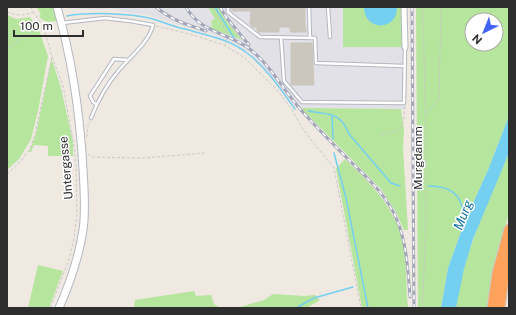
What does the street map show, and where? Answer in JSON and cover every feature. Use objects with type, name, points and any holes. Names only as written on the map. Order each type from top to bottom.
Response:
[{"type":"highway","points":[[492,308],[497,273],[509,229]]},
{"type":"highway","points":[[500,308],[509,255]]},
{"type":"street","points":[[57,7],[69,55],[76,94],[82,154],[84,212],[80,243],[72,273],[59,308]]},
{"type":"street","points":[[404,7],[405,47]]},
{"type":"lane","points":[[228,7],[228,12],[260,37],[315,38],[316,63],[404,66]]},
{"type":"lane","points":[[309,7],[310,38]]},
{"type":"lane","points":[[328,7],[330,38]]},
{"type":"lane","points":[[61,23],[105,18],[154,25],[151,34],[128,60],[102,94],[96,104],[91,118]]},
{"type":"lane","points":[[281,37],[284,81],[302,102],[404,103],[405,47]]},
{"type":"lane","points":[[96,104],[90,96],[114,59],[128,60]]},
{"type":"path","points":[[7,12],[22,16],[33,12],[31,7]]},
{"type":"path","points":[[212,7],[228,34],[224,45]]},
{"type":"path","name":"Murgdamm","points":[[422,308],[425,265],[426,113],[423,7]]},
{"type":"path","points":[[426,113],[439,100],[440,7]]},
{"type":"path","name":"Untergasse","points":[[33,12],[43,26],[52,57],[63,86],[74,146],[77,207],[74,238],[69,260],[50,308]]},
{"type":"path","points":[[7,48],[43,26],[61,23]]},
{"type":"path","points":[[154,25],[224,45],[245,58],[276,89],[291,108],[304,131],[334,168],[361,308]]},
{"type":"path","points":[[7,174],[23,158],[30,148],[36,134],[52,57]]},
{"type":"path","points":[[381,134],[397,131],[402,128],[404,121],[404,103]]},
{"type":"path","points":[[87,141],[88,125],[91,118]]},
{"type":"path","points":[[87,151],[92,157],[142,158],[205,152]]},
{"type":"shaded area","points":[[66,7],[403,7],[406,109],[297,108],[250,53],[228,41],[207,32],[148,15],[124,12],[111,8],[105,10]]},
{"type":"green space","points":[[36,7],[56,7],[57,21],[49,22],[43,20],[39,16],[41,14]]},
{"type":"green space","points":[[208,7],[219,7],[225,19],[242,40],[210,28],[212,25],[211,21],[215,19]]},
{"type":"green space","points":[[343,7],[397,10],[397,7],[403,7],[403,47],[343,47]]},
{"type":"green space","points":[[416,7],[509,7],[509,116],[488,170],[465,221],[448,268],[441,308],[418,308]]},
{"type":"green space","points":[[7,15],[16,19],[30,17],[40,33],[48,56],[38,111],[31,139],[19,159],[7,170]]},
{"type":"green space","points":[[52,60],[61,88],[73,142],[73,156],[48,156],[48,146],[34,145],[31,152],[29,152],[36,134]]},
{"type":"green space","points":[[302,109],[401,109],[404,130],[403,148],[408,230],[404,230],[396,212],[381,189]]},
{"type":"green space","points":[[509,153],[509,213],[494,269],[488,308],[456,308],[459,288],[470,248]]},
{"type":"green space","points":[[345,159],[377,192],[396,221],[403,241],[408,308],[362,308],[336,169]]},
{"type":"green space","points":[[38,265],[63,271],[49,308],[28,308]]},
{"type":"green space","points":[[194,291],[196,296],[211,295],[214,304],[220,308],[134,308],[135,300]]},
{"type":"green space","points":[[273,294],[304,296],[315,295],[320,300],[307,308],[237,308],[264,300]]},
{"type":"water","points":[[364,7],[397,7],[396,15],[392,21],[381,25],[369,21],[365,15]]},
{"type":"water","name":"Murg","points":[[509,116],[509,153],[473,239],[464,269],[456,308],[441,308],[448,268],[465,221],[488,170]]},
{"type":"building","points":[[231,7],[305,7],[306,32],[290,32],[290,27],[279,27],[279,32],[258,32],[257,27],[252,27],[250,24],[251,11],[232,11]]},
{"type":"building","points":[[291,43],[312,43],[314,85],[291,85]]},
{"type":"waterway","points":[[215,7],[234,38]]},
{"type":"waterway","points":[[67,16],[87,14],[133,15],[153,19],[233,44],[261,65],[295,109]]},
{"type":"waterway","points":[[308,111],[333,115],[342,121],[349,134],[391,183],[400,186]]},
{"type":"waterway","points":[[332,115],[333,139]]},
{"type":"waterway","points":[[334,153],[346,198],[368,308]]},
{"type":"waterway","points":[[429,186],[442,187],[456,195],[462,205],[463,212],[468,216]]},
{"type":"waterway","points":[[296,308],[314,298],[353,287]]},
{"type":"railway","points":[[156,7],[174,19],[206,31]]},
{"type":"railway","points":[[186,7],[192,16],[207,28],[243,44],[258,56],[301,110],[382,194],[393,211],[403,239],[410,297]]},
{"type":"railway","points":[[220,7],[226,17],[249,45]]},
{"type":"railway","points":[[412,7],[414,308]]}]
